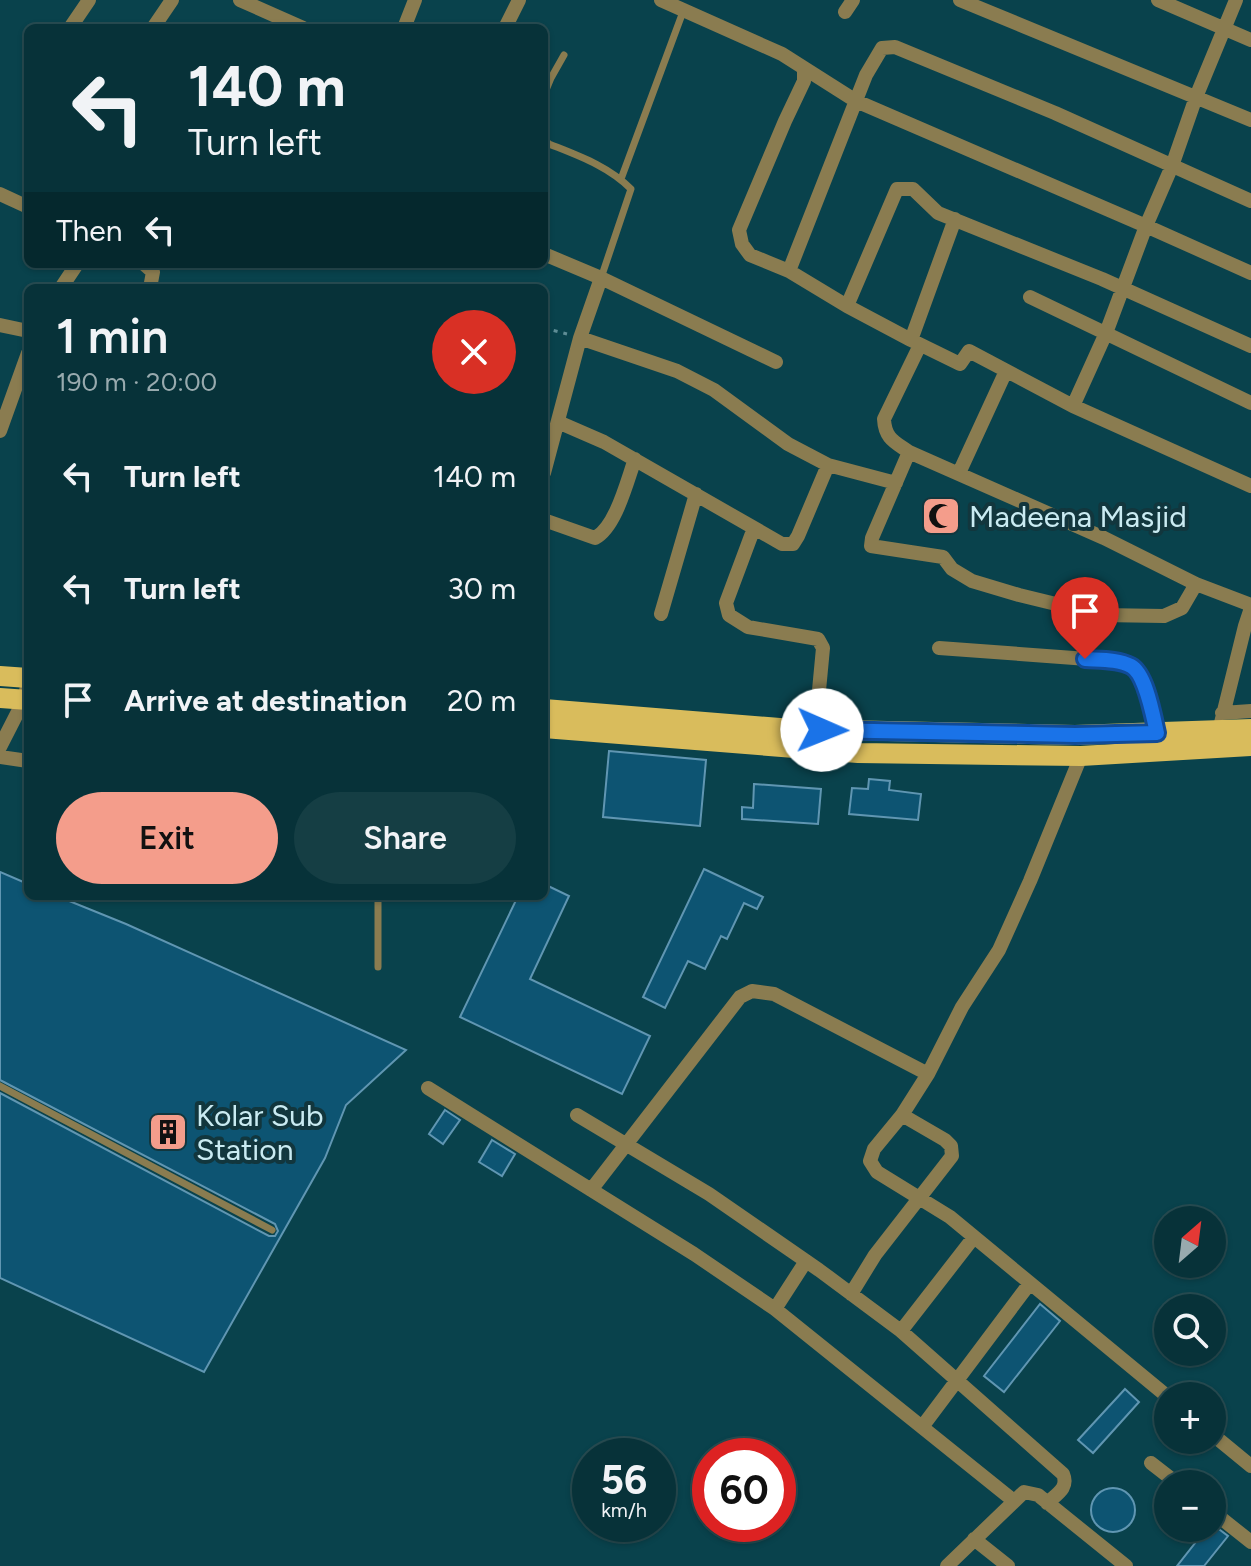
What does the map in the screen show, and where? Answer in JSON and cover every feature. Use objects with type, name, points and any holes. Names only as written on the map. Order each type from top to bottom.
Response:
[{"type":"main road","points":[[0,676],[24,688]]},
{"type":"main road","points":[[0,698],[24,691]]},
{"type":"main road","points":[[548,709],[822,730],[1075,735],[1251,729]]},
{"type":"main road","points":[[548,728],[858,753],[1081,756],[1219,731],[1251,746]]},
{"type":"street","points":[[73,24],[89,0]]},
{"type":"street","points":[[156,24],[172,0]]},
{"type":"street","points":[[240,0],[294,24]]},
{"type":"street","points":[[406,24],[415,0]]},
{"type":"street","points":[[507,24],[519,0]]},
{"type":"street","points":[[661,0],[782,54],[856,101],[1251,273]]},
{"type":"street","points":[[960,0],[1251,120]]},
{"type":"street","points":[[1158,0],[1251,40]]},
{"type":"street","points":[[1073,406],[1106,333],[1236,0]]},
{"type":"street","points":[[789,271],[866,75],[882,48],[895,47],[1055,113],[1251,201]]},
{"type":"street","points":[[804,68],[804,81],[739,230],[742,244],[750,255],[789,271],[915,343],[960,364],[969,351],[1073,406],[1251,486]]},
{"type":"street","points":[[847,306],[897,189],[913,189],[938,213],[1123,289],[1251,346]]},
{"type":"street","points":[[0,194],[24,205]]},
{"type":"street","points":[[955,219],[915,343],[884,419],[884,431],[909,452],[1104,538],[1196,584],[1251,606],[1219,731]]},
{"type":"street","points":[[548,256],[776,362]]},
{"type":"street","points":[[548,458],[580,338],[601,278]]},
{"type":"street","points":[[1030,297],[1251,403]]},
{"type":"street","points":[[0,325],[24,330]]},
{"type":"street","points":[[580,338],[677,371],[714,390],[788,444],[828,465],[896,483]]},
{"type":"street","points":[[0,431],[24,364]]},
{"type":"street","points":[[959,473],[1006,371]]},
{"type":"street","points":[[558,422],[604,442],[782,544],[793,544],[828,465]]},
{"type":"street","points":[[909,452],[871,546],[943,557],[952,569],[972,581],[1101,615],[1164,616],[1182,608],[1196,584]]},
{"type":"street","points":[[548,521],[595,538],[601,535],[612,520],[635,459]]},
{"type":"street","points":[[661,614],[696,494]]},
{"type":"street","points":[[754,528],[726,603],[729,615],[748,627],[818,639],[823,648],[818,701],[822,730]]},
{"type":"street","points":[[939,648],[1115,661],[1133,667],[1141,676],[1157,733]]},
{"type":"street","points":[[0,747],[24,696]]},
{"type":"street","points":[[1219,731],[1251,711]]},
{"type":"street","points":[[1081,756],[999,950],[962,1007],[928,1074],[902,1115],[874,1149],[870,1161],[877,1172],[950,1217],[1154,1385]]},
{"type":"street","points":[[0,757],[24,760]]},
{"type":"street","points":[[591,1190],[740,997],[752,991],[774,994],[928,1074]]},
{"type":"street","points":[[428,1088],[694,1254],[775,1309],[1014,1501]]},
{"type":"street","points":[[577,1115],[709,1194],[901,1331],[1063,1474],[1066,1481],[1064,1488],[1047,1503]]},
{"type":"street","points":[[851,1294],[875,1255],[952,1156],[951,1146],[945,1140],[902,1115]]},
{"type":"street","points":[[901,1331],[974,1237]]},
{"type":"street","points":[[775,1309],[806,1261]]},
{"type":"street","points":[[922,1427],[1030,1283]]},
{"type":"street","points":[[1226,1445],[1251,1466]]},
{"type":"street","points":[[1151,1463],[1160,1470]]},
{"type":"street","points":[[947,1566],[1024,1492],[1030,1492],[1038,1495],[1126,1566]]},
{"type":"street","points":[[1226,1522],[1251,1542]]},
{"type":"street","points":[[974,1539],[1008,1566]]},
{"type":"lane","points":[[621,179],[684,9]]},
{"type":"lane","points":[[548,85],[564,55]]},
{"type":"lane","points":[[548,143],[596,163],[631,189],[601,278]]},
{"type":"lane","points":[[378,900],[378,967]]},
{"type":"lane","points":[[0,1086],[272,1230]]},
{"type":"path","points":[[548,329],[580,338]]},
{"type":"building","points":[[609,751],[706,760],[700,826],[603,817]]},
{"type":"building","points":[[869,779],[890,781],[889,790],[921,794],[918,820],[849,814],[852,788],[868,789]]},
{"type":"building","points":[[754,784],[821,789],[818,824],[742,819],[742,807],[753,808]]},
{"type":"building","points":[[704,869],[763,897],[757,909],[744,903],[727,939],[721,936],[705,969],[688,961],[665,1008],[643,997]]},
{"type":"building","name":"Kolar Sub Station","points":[[0,872],[24,882],[24,900],[67,900],[406,1050],[346,1105],[325,1158],[204,1372],[0,1278],[0,1093],[269,1236],[275,1236],[278,1231],[275,1224],[0,1080]]},
{"type":"building","points":[[548,886],[569,896],[530,979],[650,1036],[622,1094],[460,1017],[516,900],[548,900]]},
{"type":"building","points":[[445,1110],[460,1120],[443,1144],[429,1134]]},
{"type":"building","points":[[492,1140],[515,1154],[502,1176],[479,1162]]},
{"type":"building","points":[[1040,1304],[1060,1321],[1004,1392],[984,1376]]},
{"type":"building","points":[[1125,1389],[1139,1402],[1093,1453],[1078,1440]]},
{"type":"building","points":[[1113,1488],[1129,1494],[1135,1510],[1129,1526],[1113,1532],[1097,1526],[1091,1510],[1097,1494]]},
{"type":"building","points":[[1196,1542],[1223,1542],[1204,1566],[1177,1566]]},
{"type":"place","name":"Madeena Masjid","points":[[941,516]]},
{"type":"place","name":"Kolar Sub Station","points":[[168,1132]]},
{"type":"route","points":[[822,730],[1075,735],[1157,733],[1141,676],[1133,667],[1115,661],[1085,659]]}]
